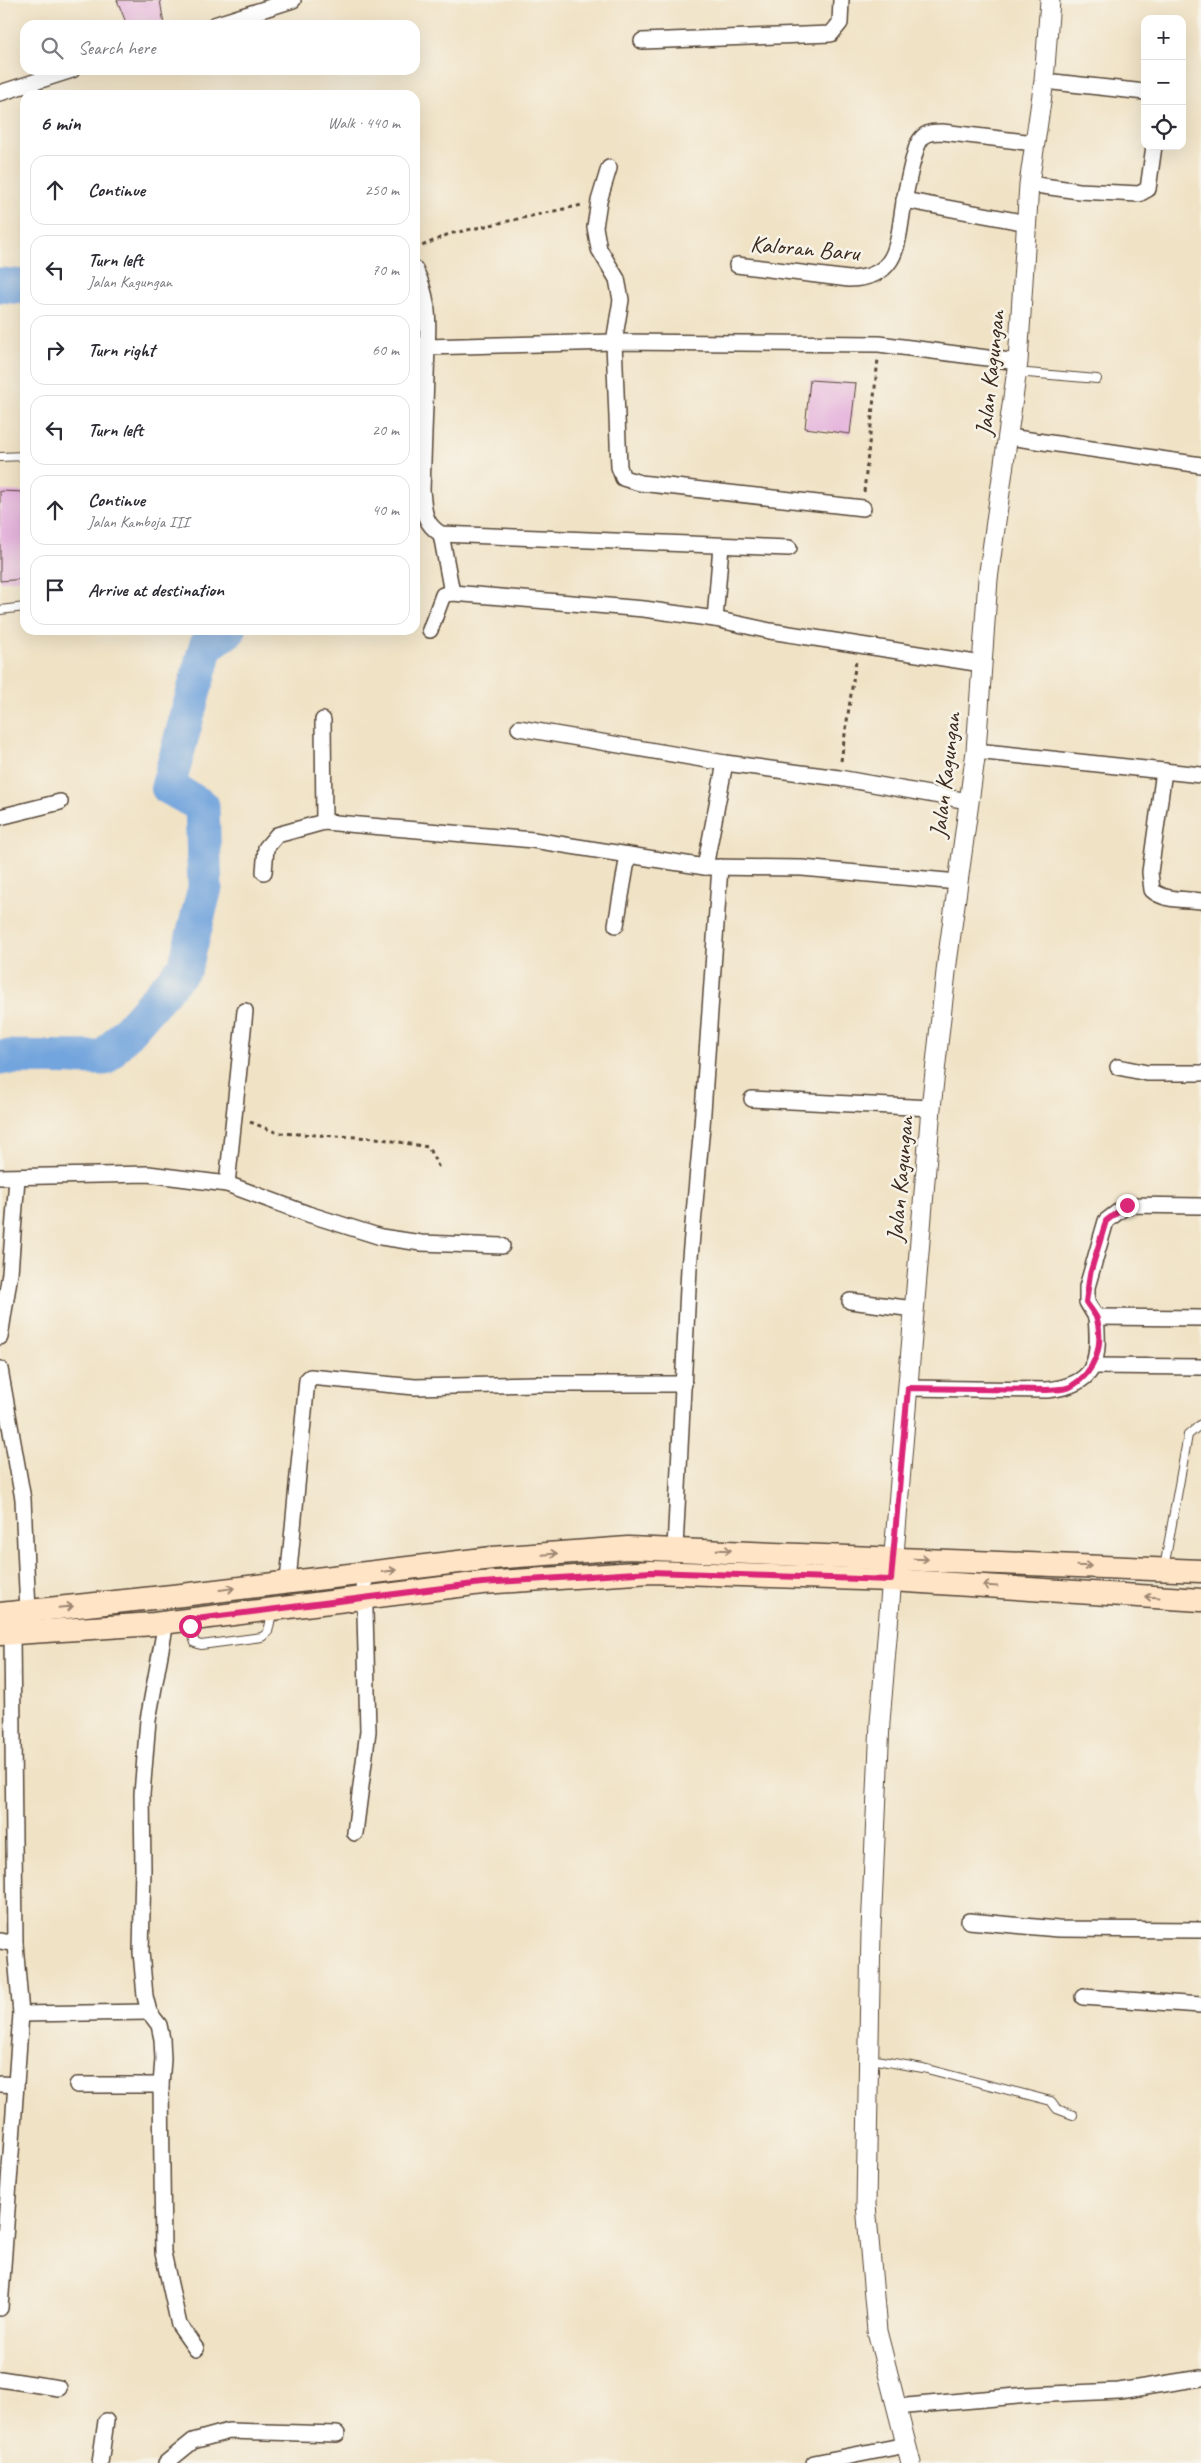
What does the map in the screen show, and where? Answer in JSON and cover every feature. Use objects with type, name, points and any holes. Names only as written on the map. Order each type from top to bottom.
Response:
[{"type":"main road","points":[[0,1614],[182,1595],[492,1558],[628,1548],[675,1548],[1201,1571]]},
{"type":"main road","points":[[6,1634],[177,1621],[482,1583],[651,1572],[891,1580],[1201,1600]]},
{"type":"street","points":[[230,20],[293,0]]},
{"type":"street","points":[[642,41],[831,34],[840,23],[842,0]]},
{"type":"street","name":"Jalan Kagungan","points":[[908,2454],[877,2331],[869,2257],[866,2205],[871,1931],[880,1722],[931,1108],[968,801],[976,751],[988,579],[1017,367],[1029,184],[1044,81],[1050,0]]},
{"type":"street","points":[[1,87],[51,75]]},
{"type":"street","points":[[1044,81],[1141,92]]},
{"type":"street","name":"Kaloran Baru","points":[[736,264],[849,279],[866,279],[879,273],[890,263],[897,247],[904,200],[916,148],[923,137],[932,133],[942,132],[1034,143]]},
{"type":"street","points":[[1029,184],[1079,191],[1139,194],[1148,189],[1153,150]]},
{"type":"street","points":[[609,168],[599,201],[596,227],[599,249],[617,279],[621,300],[614,342],[618,467],[623,478],[640,483],[863,508]]},
{"type":"street","points":[[904,200],[1027,223]]},
{"type":"street","points":[[420,281],[426,295],[429,315],[422,490],[424,512],[430,528],[441,534],[789,548]]},
{"type":"street","points":[[427,347],[614,342],[879,344],[1017,367]]},
{"type":"street","points":[[1009,436],[1201,464]]},
{"type":"street","points":[[441,534],[452,593]]},
{"type":"street","points":[[715,619],[721,546]]},
{"type":"street","points":[[430,630],[442,595],[452,593],[644,608],[715,619],[770,632],[982,664]]},
{"type":"street","points":[[323,720],[324,822]]},
{"type":"street","points":[[519,728],[725,763],[839,778],[968,801]]},
{"type":"street","points":[[976,751],[1201,775]]},
{"type":"street","points":[[675,1548],[689,1268],[702,1126],[712,867],[725,763]]},
{"type":"street","points":[[1164,771],[1150,872],[1152,890],[1158,895],[1201,901]]},
{"type":"street","points":[[0,817],[60,802]]},
{"type":"street","points":[[264,872],[266,848],[277,835],[324,822],[533,840],[628,856],[712,867],[802,868],[958,882]]},
{"type":"street","points":[[616,925],[628,856]]},
{"type":"street","points":[[227,1184],[245,1011]]},
{"type":"street","points":[[1118,1067],[1147,1073],[1201,1073]]},
{"type":"street","points":[[752,1100],[931,1108]]},
{"type":"street","points":[[0,1177],[148,1174],[227,1184],[381,1237],[421,1244],[502,1246]]},
{"type":"street","points":[[0,1337],[17,1178]]},
{"type":"street","points":[[908,1388],[1047,1390],[1068,1388],[1081,1378],[1097,1358],[1096,1317],[1086,1302],[1087,1287],[1106,1221],[1127,1205],[1201,1206]]},
{"type":"street","points":[[850,1301],[914,1309]]},
{"type":"street","points":[[1096,1317],[1201,1318]]},
{"type":"street","points":[[1092,1366],[1201,1367]]},
{"type":"street","points":[[0,1369],[23,1500],[28,1612]]},
{"type":"street","points":[[288,1581],[307,1380],[310,1377],[415,1387],[535,1384],[684,1384]]},
{"type":"street","points":[[355,1833],[368,1730],[367,1598],[364,1573]]},
{"type":"street","points":[[177,1621],[148,1720],[142,1794],[144,1869],[141,1952],[145,1996],[149,2012],[159,2025],[162,2039],[163,2059],[160,2084],[164,2253],[179,2325],[196,2349]]},
{"type":"street","points":[[0,2308],[22,2014],[15,1944],[6,1634]]},
{"type":"street","points":[[969,1921],[1058,1929],[1201,1930]]},
{"type":"street","points":[[0,1941],[15,1944]]},
{"type":"street","points":[[1083,1997],[1201,2005]]},
{"type":"street","points":[[22,2014],[149,2012]]},
{"type":"street","points":[[0,2084],[16,2085]]},
{"type":"street","points":[[78,2084],[160,2084]]},
{"type":"street","points":[[896,2407],[1028,2395],[1119,2391],[1201,2378]]},
{"type":"street","points":[[0,2379],[59,2388]]},
{"type":"street","points":[[100,2463],[106,2421]]},
{"type":"street","points":[[166,2463],[183,2457],[192,2441],[229,2431],[337,2434]]},
{"type":"street","points":[[814,2463],[908,2454]]},
{"type":"lane","points":[[1017,367],[1097,378]]},
{"type":"lane","points":[[0,457],[20,456]]},
{"type":"lane","points":[[0,610],[20,608]]},
{"type":"lane","points":[[1164,1569],[1188,1435],[1201,1424]]},
{"type":"lane","points":[[870,2059],[924,2068],[1051,2101],[1057,2109],[1073,2114]]},
{"type":"path","points":[[420,247],[449,234],[599,201]]},
{"type":"path","points":[[863,508],[879,344]]},
{"type":"path","points":[[839,778],[859,646]]},
{"type":"path","points":[[235,1116],[278,1133],[376,1138],[428,1147],[440,1170]]},
{"type":"building","points":[[117,0],[160,0],[163,20],[125,20]]},
{"type":"building","points":[[810,380],[856,383],[850,434],[805,428]]},
{"type":"building","points":[[0,491],[20,492],[20,579],[0,581]]},
{"type":"waterway","points":[[0,285],[20,287]]},
{"type":"waterway","points":[[0,1057],[104,1058],[185,967],[205,888],[202,806],[168,787],[206,646],[222,635]]},
{"type":"route","points":[[190,1626],[188,1620],[482,1583],[651,1572],[891,1580],[908,1388],[1047,1390],[1068,1388],[1081,1378],[1097,1358],[1096,1317],[1086,1302],[1090,1274],[1106,1221],[1115,1212],[1127,1205]]}]
